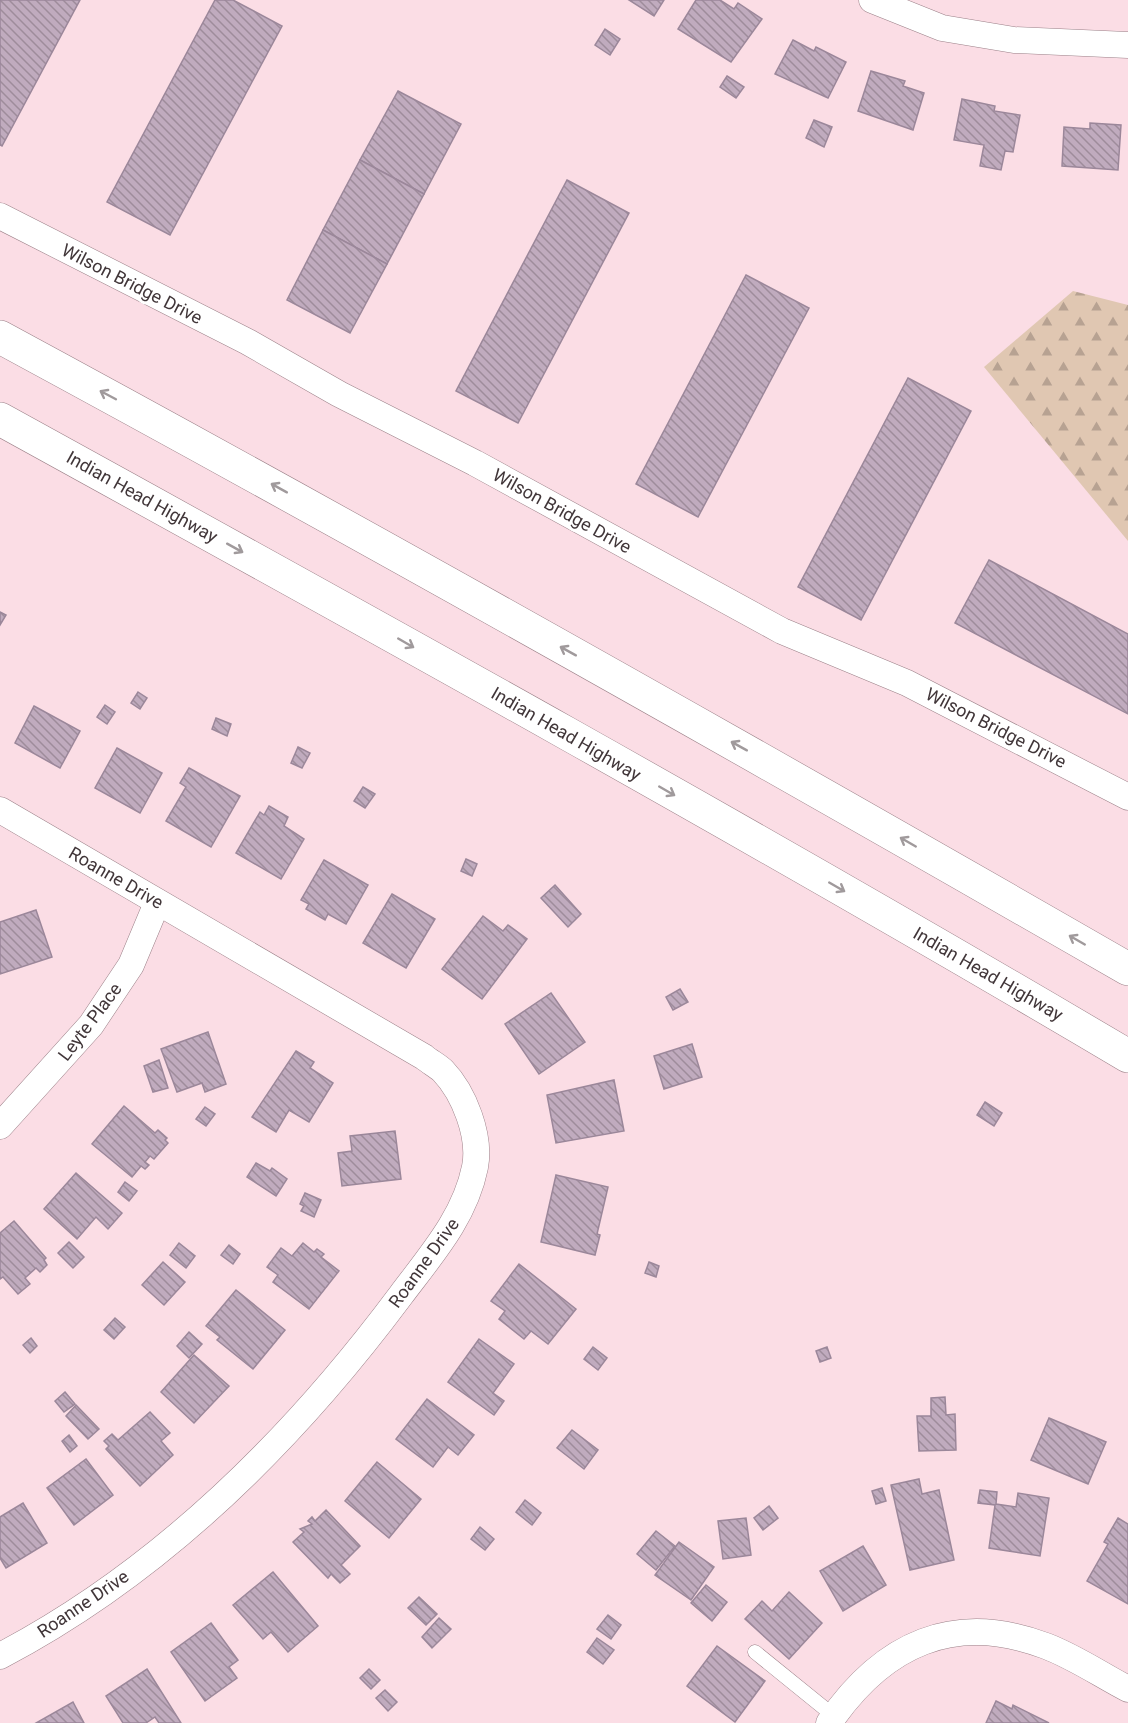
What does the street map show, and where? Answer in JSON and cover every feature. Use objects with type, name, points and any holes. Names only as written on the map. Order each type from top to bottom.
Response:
[{"type":"highway","points":[[0,337],[321,512],[804,783],[1128,969]]},
{"type":"highway","name":"Indian Head Highway","points":[[0,419],[392,635],[971,963],[1128,1056]]},
{"type":"street","points":[[872,0],[942,28],[1014,40],[1128,45]]},
{"type":"street","name":"Wilson Bridge Drive","points":[[0,216],[248,342],[339,394],[475,463],[772,626],[907,683],[1128,797]]},
{"type":"street","name":"Roanne Drive","points":[[0,810],[157,903],[348,1011],[443,1071],[464,1102],[476,1145],[476,1165],[461,1213],[337,1377],[280,1441],[215,1505],[130,1573],[67,1618],[0,1656]]},
{"type":"street","name":"Leyte Place","points":[[0,1126],[91,1025],[131,965],[157,903]]},
{"type":"street","points":[[832,1719],[864,1679],[880,1665],[913,1646],[963,1631],[1001,1634],[1047,1647],[1128,1689]]},
{"type":"lane","points":[[755,1652],[832,1719]]},
{"type":"green space","points":[[1073,291],[1128,305],[1128,541],[984,367]]},
{"type":"building","points":[[0,0],[80,0],[2,146],[0,145]]},
{"type":"building","points":[[215,0],[233,0],[282,26],[170,235],[107,202]]},
{"type":"building","points":[[629,0],[664,0],[654,16]]},
{"type":"building","points":[[696,0],[720,0],[734,9],[738,3],[762,19],[731,62],[678,29]]},
{"type":"building","points":[[605,29],[620,39],[610,55],[595,45]]},
{"type":"building","points":[[793,40],[814,51],[816,47],[846,62],[828,98],[775,74]]},
{"type":"building","points":[[871,71],[905,81],[903,86],[924,93],[913,130],[858,111]]},
{"type":"building","points":[[727,76],[744,87],[736,98],[720,87]]},
{"type":"building","points":[[398,91],[461,124],[424,194],[360,160]]},
{"type":"building","points":[[962,99],[995,106],[994,111],[1020,115],[1013,152],[1005,151],[1001,170],[980,166],[984,145],[954,140]]},
{"type":"building","points":[[814,120],[832,127],[824,147],[806,138]]},
{"type":"building","points":[[1090,123],[1121,125],[1118,170],[1062,166],[1064,127],[1090,129]]},
{"type":"building","points":[[360,160],[424,194],[387,264],[323,230]]},
{"type":"building","points":[[567,180],[629,213],[518,423],[456,391]]},
{"type":"building","points":[[323,230],[387,264],[350,333],[287,300]]},
{"type":"building","points":[[746,275],[809,308],[698,517],[636,484]]},
{"type":"building","points":[[908,378],[971,411],[861,620],[798,587]]},
{"type":"building","points":[[989,560],[1128,634],[1128,714],[955,623]]},
{"type":"building","points":[[0,612],[6,615],[0,625]]},
{"type":"building","points":[[138,692],[147,698],[140,709],[131,703]]},
{"type":"building","points":[[105,705],[115,712],[107,724],[97,717]]},
{"type":"building","points":[[34,706],[80,731],[60,768],[15,743]]},
{"type":"building","points":[[216,718],[231,724],[227,736],[212,729]]},
{"type":"building","points":[[298,747],[310,753],[302,768],[291,763]]},
{"type":"building","points":[[117,748],[162,773],[140,813],[95,788]]},
{"type":"building","points":[[189,768],[240,796],[211,847],[166,821],[186,787],[180,783]]},
{"type":"building","points":[[363,787],[375,794],[365,808],[354,801]]},
{"type":"building","points":[[269,806],[288,817],[284,826],[304,839],[281,879],[236,853],[260,812],[264,815]]},
{"type":"building","points":[[466,859],[477,864],[472,876],[461,871]]},
{"type":"building","points":[[324,860],[368,885],[346,924],[328,914],[325,920],[306,909],[309,904],[301,900]]},
{"type":"building","points":[[555,885],[581,914],[568,927],[541,898]]},
{"type":"building","points":[[392,894],[435,919],[406,968],[363,943]]},
{"type":"building","points":[[36,910],[52,957],[0,974],[0,922]]},
{"type":"building","points":[[483,916],[503,931],[508,925],[527,939],[482,999],[442,969]]},
{"type":"building","points":[[680,989],[688,1002],[673,1010],[666,997]]},
{"type":"building","points":[[551,993],[585,1042],[539,1074],[505,1024]]},
{"type":"building","points":[[208,1032],[226,1084],[205,1092],[202,1083],[177,1092],[161,1049]]},
{"type":"building","points":[[692,1044],[702,1077],[664,1089],[654,1056]]},
{"type":"building","points":[[296,1051],[314,1062],[310,1068],[333,1083],[309,1122],[289,1110],[276,1132],[252,1117]]},
{"type":"building","points":[[159,1060],[168,1088],[153,1092],[144,1066]]},
{"type":"building","points":[[614,1080],[624,1131],[556,1143],[547,1095]]},
{"type":"building","points":[[985,1102],[1002,1113],[994,1126],[977,1115]]},
{"type":"building","points":[[124,1106],[155,1133],[158,1130],[167,1138],[165,1140],[168,1143],[154,1159],[150,1156],[145,1162],[149,1165],[145,1169],[141,1166],[132,1177],[92,1144]]},
{"type":"building","points":[[205,1107],[215,1114],[206,1126],[196,1119]]},
{"type":"building","points":[[395,1131],[401,1179],[342,1186],[338,1153],[352,1151],[350,1136]]},
{"type":"building","points":[[256,1163],[270,1171],[272,1168],[287,1179],[276,1196],[247,1177]]},
{"type":"building","points":[[76,1173],[122,1213],[108,1229],[96,1217],[77,1239],[44,1209]]},
{"type":"building","points":[[556,1175],[608,1187],[597,1234],[600,1235],[595,1255],[541,1242]]},
{"type":"building","points":[[125,1182],[137,1191],[129,1201],[118,1192]]},
{"type":"building","points":[[305,1193],[321,1200],[314,1217],[301,1211],[304,1206],[300,1204]]},
{"type":"building","points":[[14,1221],[46,1258],[44,1260],[47,1265],[40,1272],[36,1268],[25,1278],[30,1284],[18,1294],[3,1277],[0,1279],[0,1233]]},
{"type":"building","points":[[69,1242],[84,1257],[73,1268],[58,1253]]},
{"type":"building","points":[[179,1243],[195,1256],[186,1268],[170,1255]]},
{"type":"building","points":[[303,1243],[314,1252],[317,1249],[324,1254],[321,1257],[339,1271],[309,1309],[273,1282],[278,1275],[267,1267],[281,1248],[292,1256]]},
{"type":"building","points":[[229,1245],[240,1254],[233,1264],[221,1255]]},
{"type":"building","points":[[163,1262],[185,1282],[164,1305],[142,1285]]},
{"type":"building","points":[[649,1262],[659,1266],[656,1277],[645,1273]]},
{"type":"building","points":[[519,1264],[576,1309],[548,1344],[531,1331],[524,1339],[499,1319],[505,1311],[491,1301]]},
{"type":"building","points":[[236,1290],[285,1330],[253,1369],[217,1340],[220,1337],[206,1326]]},
{"type":"building","points":[[115,1318],[125,1327],[114,1339],[104,1330]]},
{"type":"building","points":[[189,1332],[202,1344],[189,1358],[177,1346]]},
{"type":"building","points":[[31,1338],[37,1346],[30,1353],[23,1345]]},
{"type":"building","points":[[479,1339],[514,1364],[493,1393],[504,1401],[494,1415],[448,1382]]},
{"type":"building","points":[[593,1347],[607,1358],[598,1370],[584,1359]]},
{"type":"building","points":[[827,1347],[831,1358],[820,1362],[816,1351]]},
{"type":"building","points":[[194,1355],[229,1386],[194,1423],[161,1392]]},
{"type":"building","points":[[65,1392],[75,1404],[64,1412],[55,1401]]},
{"type":"building","points":[[945,1397],[946,1415],[955,1414],[956,1450],[919,1451],[917,1416],[931,1416],[931,1398]]},
{"type":"building","points":[[427,1399],[474,1435],[458,1455],[448,1447],[433,1467],[396,1439]]},
{"type":"building","points":[[76,1405],[99,1429],[88,1439],[66,1416]]},
{"type":"building","points":[[150,1412],[170,1433],[161,1441],[173,1455],[140,1486],[106,1449],[109,1446],[104,1441],[112,1434],[118,1440]]},
{"type":"building","points":[[1049,1418],[1106,1442],[1088,1484],[1031,1460]]},
{"type":"building","points":[[572,1430],[598,1450],[584,1469],[557,1448]]},
{"type":"building","points":[[69,1435],[77,1446],[70,1452],[62,1441]]},
{"type":"building","points":[[86,1459],[113,1495],[74,1525],[47,1488]]},
{"type":"building","points":[[377,1462],[421,1499],[389,1538],[345,1501]]},
{"type":"building","points":[[919,1479],[922,1494],[939,1490],[954,1560],[910,1570],[891,1485]]},
{"type":"building","points":[[882,1488],[886,1501],[876,1504],[872,1491]]},
{"type":"building","points":[[980,1490],[997,1492],[996,1504],[1016,1507],[1018,1493],[1049,1498],[1040,1556],[989,1548],[995,1505],[978,1503]]},
{"type":"building","points":[[525,1500],[541,1513],[532,1525],[516,1512]]},
{"type":"building","points":[[23,1503],[47,1543],[6,1568],[0,1558],[0,1517]]},
{"type":"building","points":[[769,1506],[778,1518],[763,1530],[754,1518]]},
{"type":"building","points":[[326,1510],[360,1546],[341,1565],[350,1574],[340,1583],[331,1574],[328,1578],[293,1542],[304,1532],[300,1529],[312,1524],[308,1521],[312,1517],[315,1521]]},
{"type":"building","points":[[746,1518],[751,1555],[723,1559],[718,1521]]},
{"type":"building","points":[[1118,1518],[1128,1524],[1128,1604],[1087,1581],[1108,1544],[1104,1542]]},
{"type":"building","points":[[480,1527],[494,1539],[485,1550],[471,1539]]},
{"type":"building","points":[[656,1531],[675,1546],[656,1570],[637,1554]]},
{"type":"building","points":[[679,1542],[714,1567],[691,1600],[655,1575]]},
{"type":"building","points":[[863,1546],[886,1585],[843,1611],[820,1571]]},
{"type":"building","points":[[273,1572],[318,1626],[288,1652],[271,1632],[263,1639],[233,1605]]},
{"type":"building","points":[[706,1585],[727,1602],[712,1621],[691,1603]]},
{"type":"building","points":[[789,1592],[822,1623],[789,1659],[745,1619],[762,1601],[772,1611]]},
{"type":"building","points":[[419,1597],[437,1614],[426,1625],[408,1608]]},
{"type":"building","points":[[608,1615],[621,1625],[611,1639],[597,1629]]},
{"type":"building","points":[[439,1618],[451,1629],[432,1648],[422,1637]]},
{"type":"building","points":[[211,1623],[238,1660],[229,1667],[237,1678],[205,1701],[171,1652]]},
{"type":"building","points":[[597,1638],[614,1650],[603,1664],[587,1652]]},
{"type":"building","points":[[717,1646],[765,1681],[735,1722],[687,1686]]},
{"type":"building","points":[[147,1669],[181,1723],[159,1723],[155,1717],[146,1723],[123,1723],[106,1696]]},
{"type":"building","points":[[369,1669],[380,1680],[371,1689],[360,1678]]},
{"type":"building","points":[[385,1690],[397,1702],[388,1711],[376,1698]]},
{"type":"building","points":[[996,1701],[1012,1709],[1013,1705],[1049,1723],[986,1723]]},
{"type":"building","points":[[73,1702],[84,1723],[36,1723]]}]
